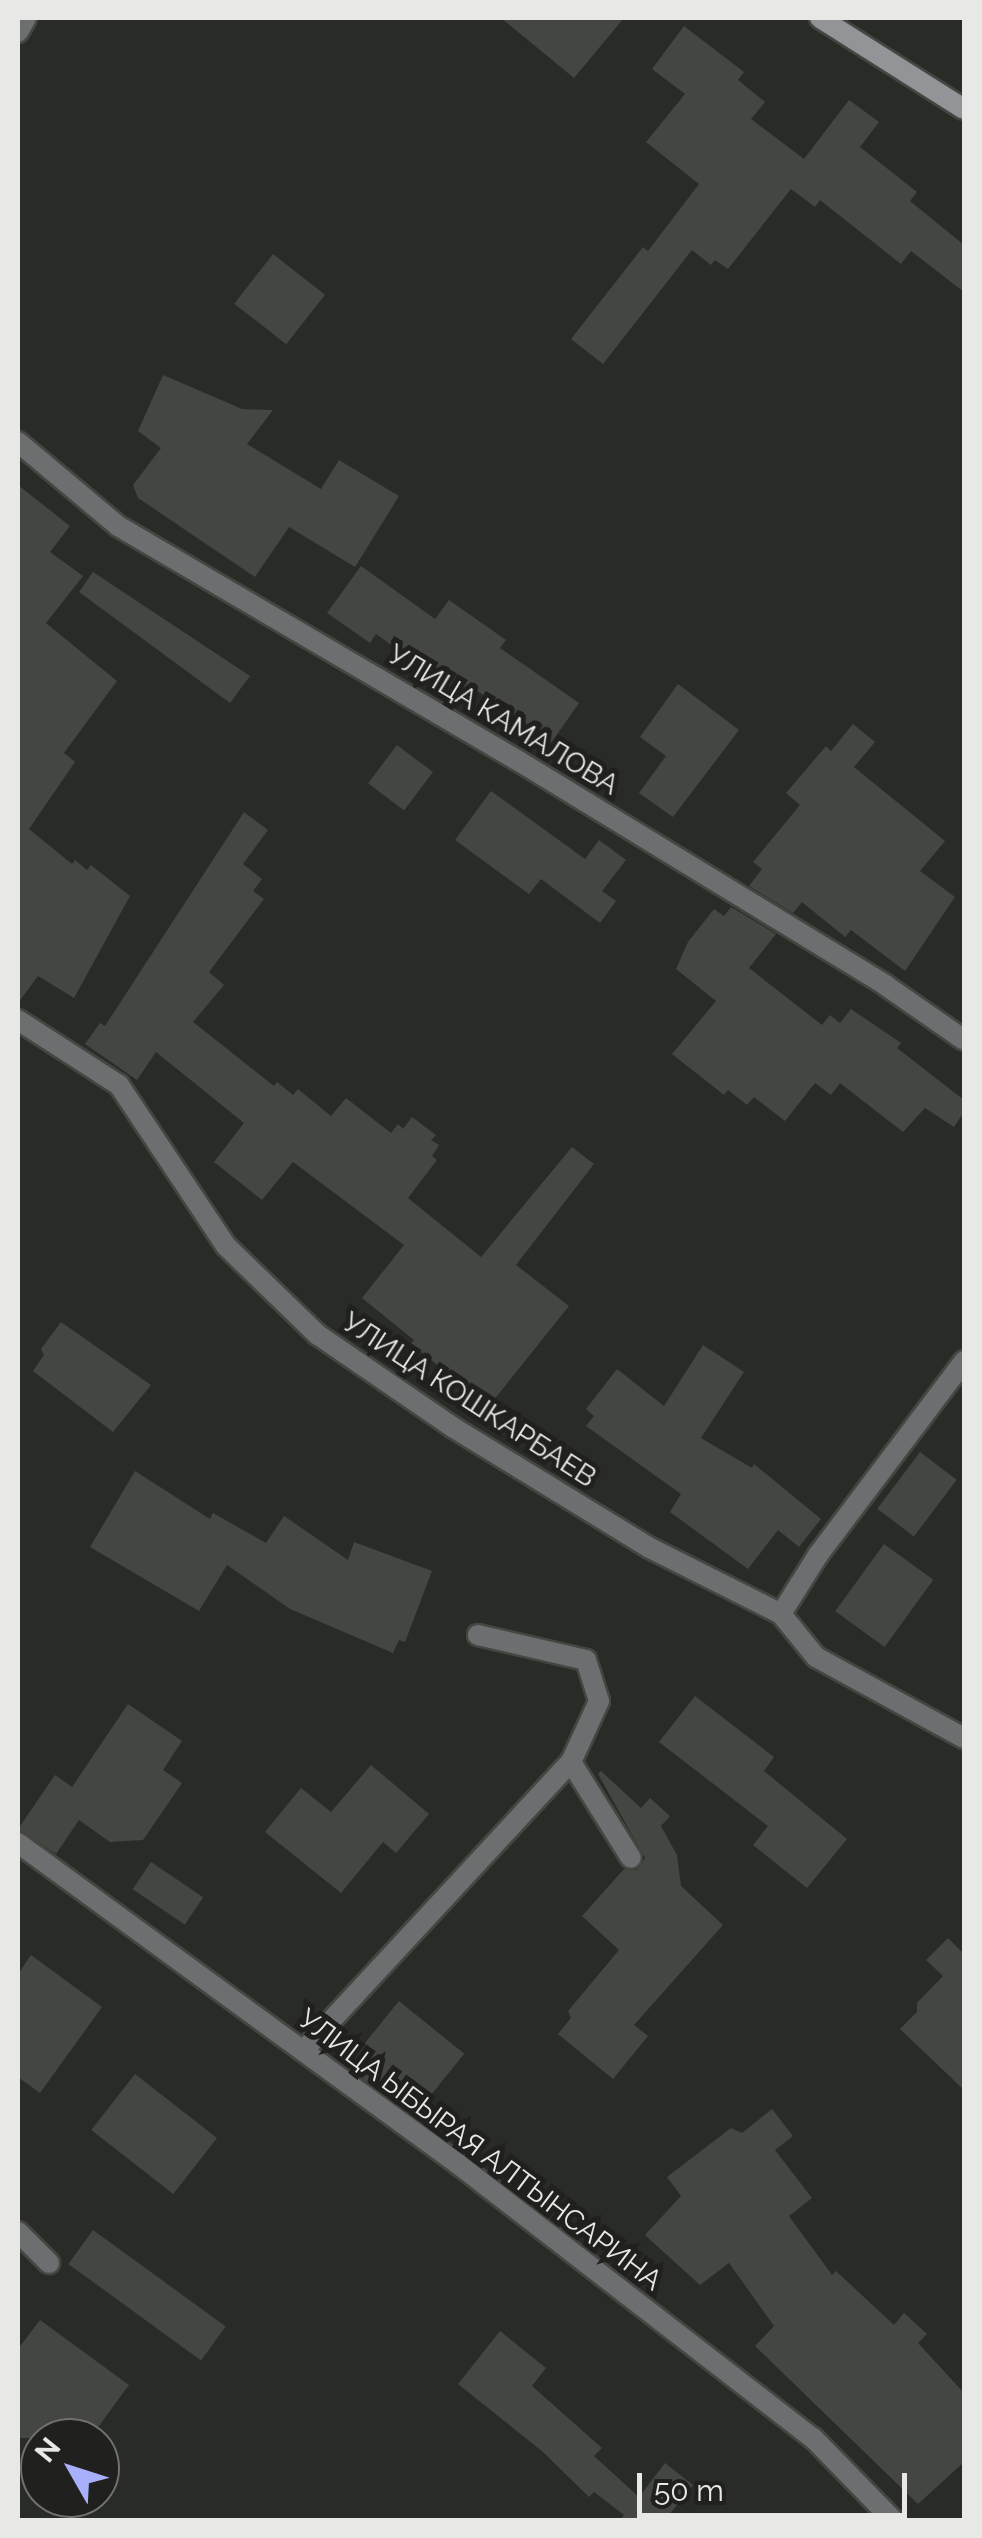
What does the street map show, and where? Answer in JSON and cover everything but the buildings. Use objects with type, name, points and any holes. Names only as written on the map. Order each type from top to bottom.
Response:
[{"type":"street","points":[[18,32],[26,18]]},
{"type":"street","points":[[820,18],[964,110]]},
{"type":"street","name":"УЛИЦА КАМАЛОВА","points":[[18,442],[118,526],[517,760],[885,985],[964,1040]]},
{"type":"street","name":"УЛИЦА КОШКАРБАЕВ","points":[[18,1020],[119,1085],[226,1246],[318,1335],[454,1428],[650,1548],[781,1614],[816,1658],[964,1738]]},
{"type":"street","points":[[781,1614],[818,1555],[964,1360]]},
{"type":"street","points":[[303,2051],[571,1762],[599,1701],[586,1660],[478,1635]]},
{"type":"street","points":[[571,1762],[631,1858]]},
{"type":"street","name":"УЛИЦА ЫБЫРАЯ АЛТЫНСАРИНА","points":[[18,1844],[458,2164],[813,2438],[893,2520]]},
{"type":"street","points":[[18,2232],[49,2263]]}]
